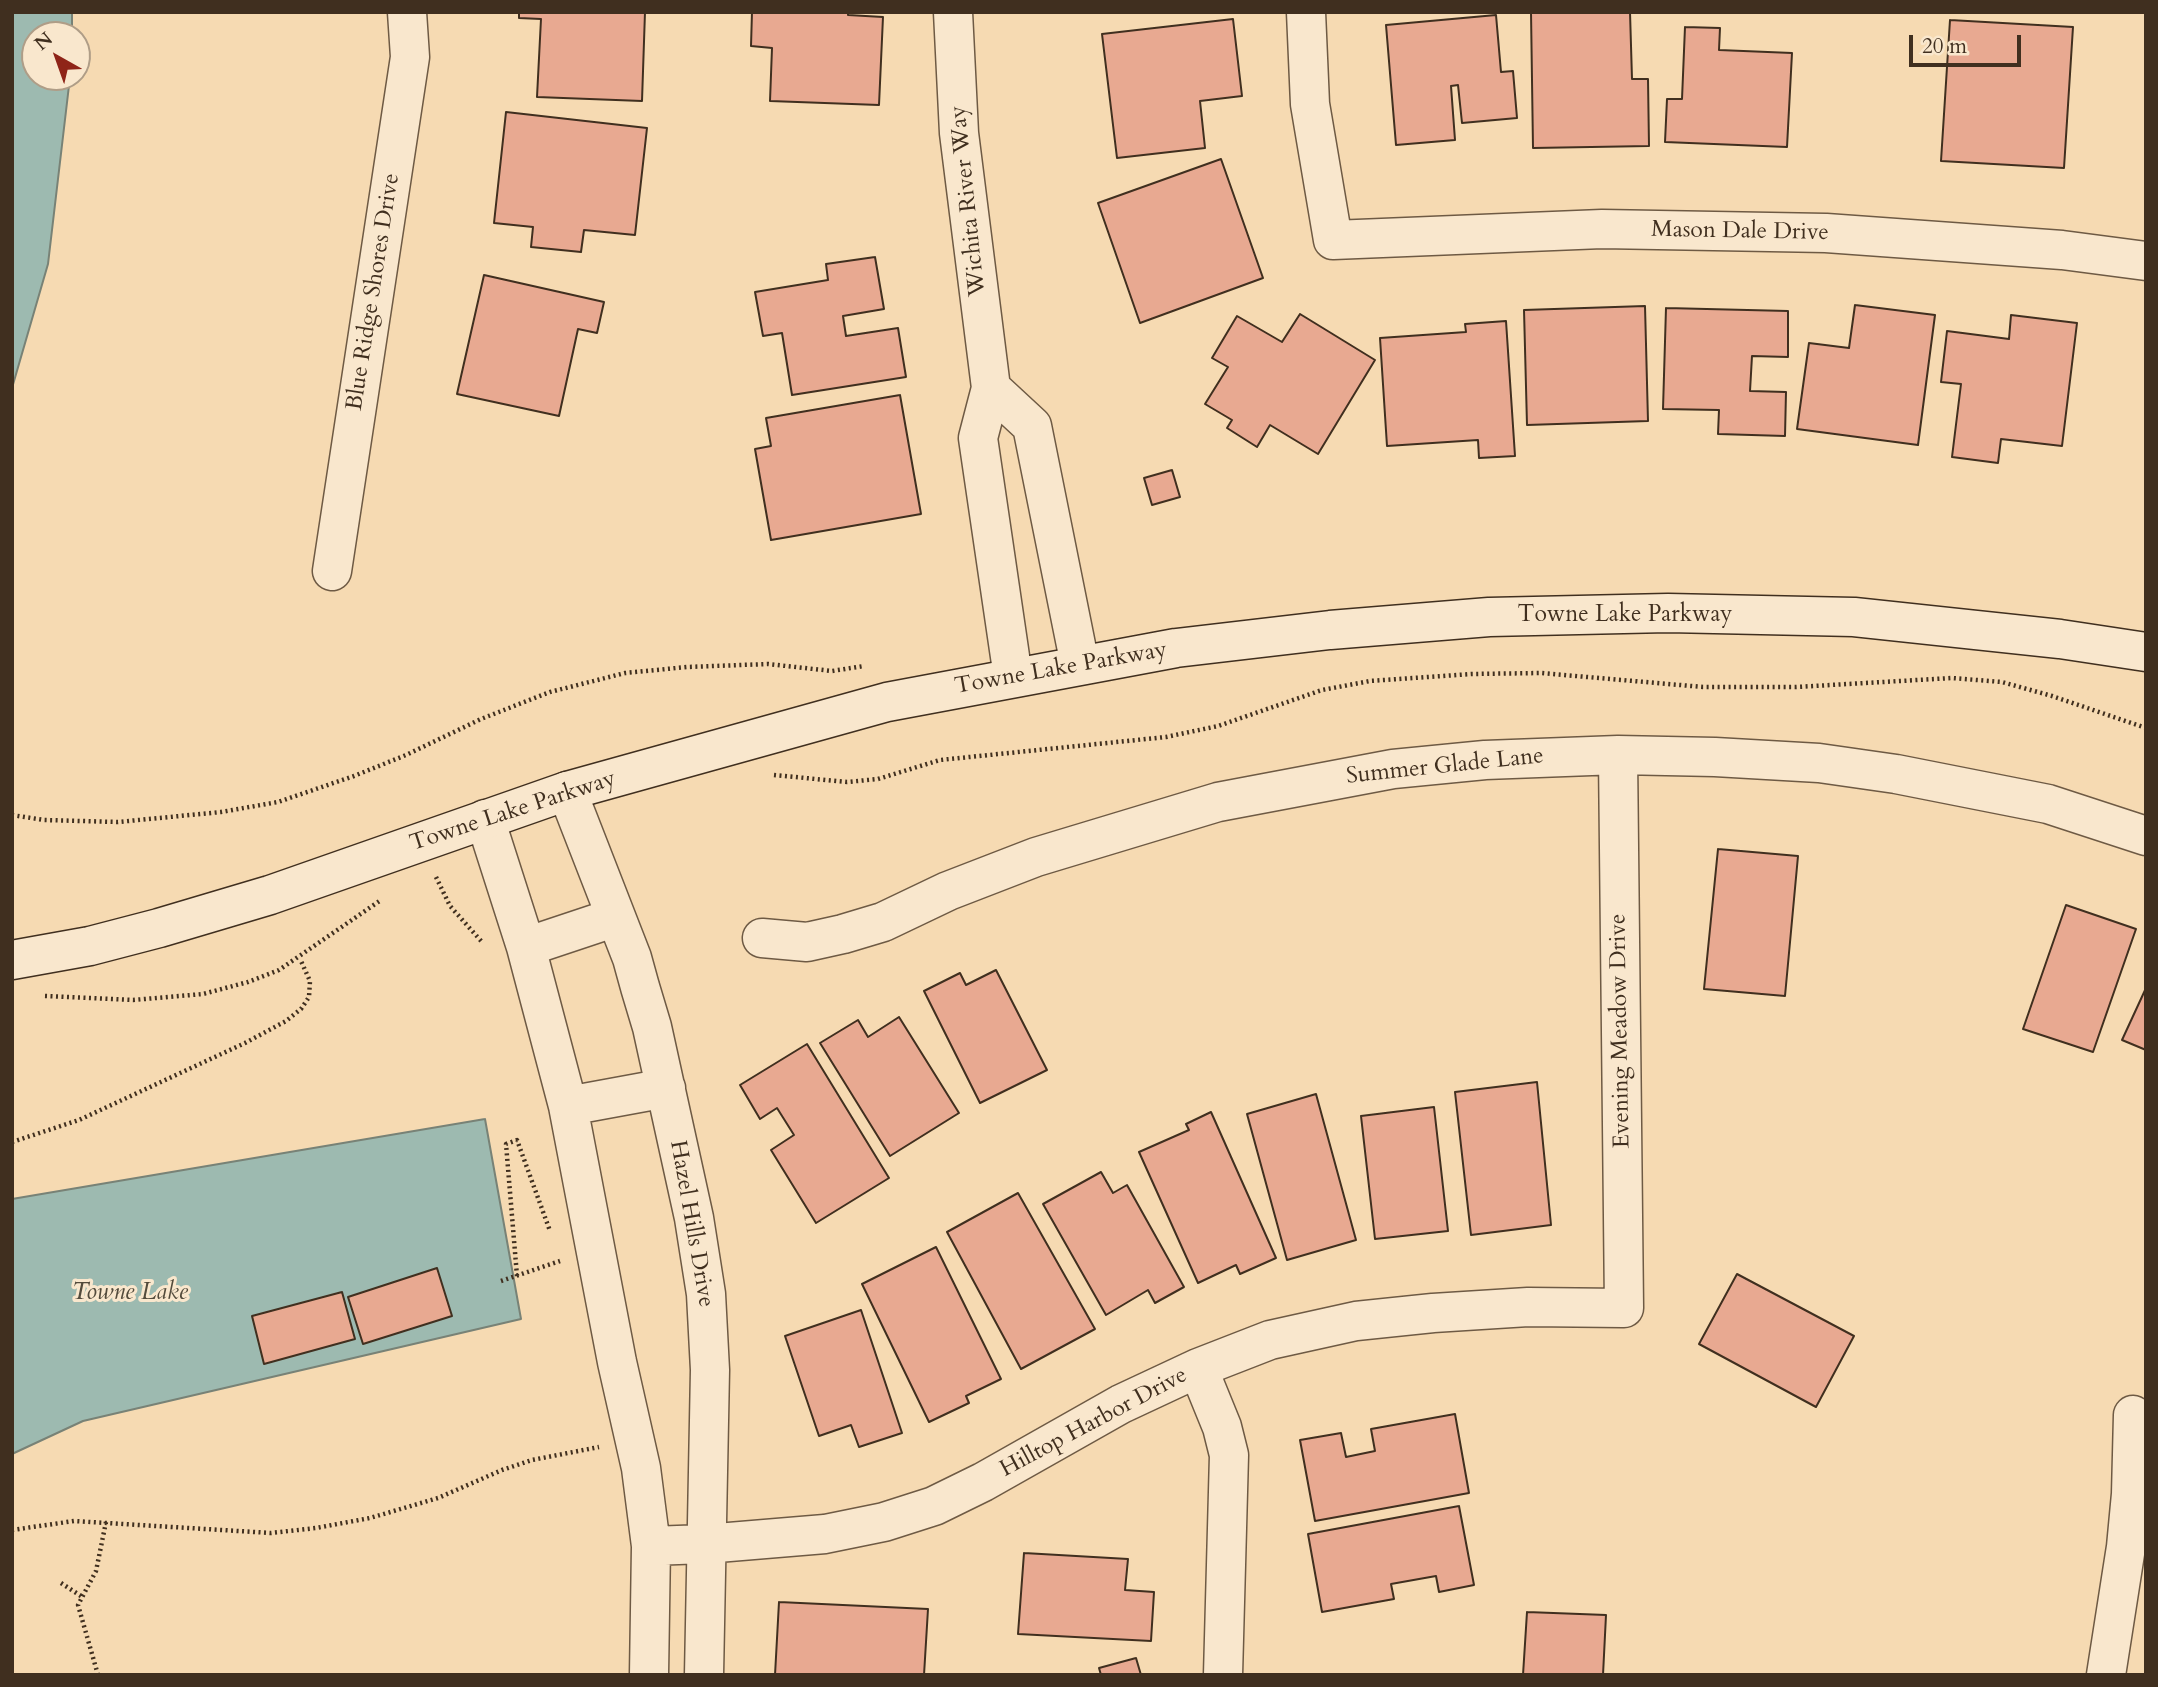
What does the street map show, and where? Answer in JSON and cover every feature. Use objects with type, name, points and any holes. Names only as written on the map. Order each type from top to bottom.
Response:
[{"type":"street","name":"Blue Ridge Shores Drive","points":[[332,571],[410,57],[407,12]]},
{"type":"street","name":"Wichita River Way","points":[[953,12],[958,133],[991,388],[978,438],[1013,677]]},
{"type":"street","name":"Mason Dale Drive","points":[[1306,12],[1310,104],[1334,240],[1602,229],[1826,233],[2062,250],[2146,261]]},
{"type":"street","points":[[991,388],[1032,426],[1080,665]]},
{"type":"street","name":"Towne Lake Parkway","points":[[12,960],[90,946],[159,928],[270,895],[567,791],[887,702],[1176,648],[1330,630],[1489,617],[1668,613],[1854,617],[2060,639],[2146,652]]},
{"type":"street","name":"Summer Glade Lane","points":[[762,938],[807,942],[843,934],[883,922],[948,891],[1035,857],[1218,802],[1393,769],[1485,760],[1618,755],[1819,763],[1896,774],[2049,804],[2146,836]]},
{"type":"street","name":"Evening Meadow Drive","points":[[1618,755],[1624,1308]]},
{"type":"street","name":"Hazel Hills Drive","points":[[567,791],[644,1000],[694,1218],[706,1294],[710,1370],[704,1675]]},
{"type":"street","points":[[485,819],[526,947],[568,1106],[617,1362],[641,1468],[651,1546],[649,1675]]},
{"type":"street","points":[[526,947],[616,918]]},
{"type":"street","points":[[568,1106],[666,1088]]},
{"type":"street","name":"Hilltop Harbor Drive","points":[[651,1546],[825,1534],[884,1522],[934,1506],[983,1482],[1121,1404],[1198,1368],[1270,1340],[1356,1321],[1433,1313],[1528,1307],[1624,1308]]},
{"type":"street","points":[[1198,1368],[1219,1418],[1229,1455],[1223,1675]]},
{"type":"street","points":[[2106,1675],[2126,1547],[2131,1494],[2133,1415]]},
{"type":"path","points":[[12,815],[44,820],[118,822],[278,802],[367,771],[481,719],[550,692],[625,673],[768,664],[832,670],[872,665]]},
{"type":"path","points":[[770,775],[847,782],[878,779],[940,760],[1166,737],[1218,726],[1322,690],[1370,681],[1472,674],[1541,673],[1703,687],[1796,687],[1952,678],[2002,682],[2146,728]]},
{"type":"path","points":[[425,881],[496,856]]},
{"type":"path","points":[[39,995],[133,1000],[203,994],[248,982],[279,970],[371,904],[392,894]]},
{"type":"path","points":[[12,1142],[79,1120],[245,1043],[286,1021],[301,1009],[309,997],[310,981],[300,961]]},
{"type":"path","points":[[517,1276],[506,1144],[517,1140],[552,1237]]},
{"type":"path","points":[[501,1281],[561,1261],[557,1249]]},
{"type":"path","points":[[12,1530],[74,1521],[230,1532],[293,1531],[370,1518],[438,1498],[532,1460],[606,1446],[613,1472],[641,1468]]},
{"type":"path","points":[[98,1675],[78,1605],[96,1571],[106,1522]]},
{"type":"path","points":[[61,1583],[81,1596]]},
{"type":"water","points":[[12,12],[72,12],[72,21],[21,21],[21,91],[68,91],[48,264],[12,388]]},
{"type":"water","name":"Towne Lake","points":[[485,1119],[521,1319],[83,1421],[12,1454],[12,1199]]},
{"type":"building","points":[[519,12],[645,12],[642,101],[537,97],[541,19],[519,18]]},
{"type":"building","points":[[752,12],[848,12],[848,15],[883,17],[879,105],[770,101],[772,48],[751,46]]},
{"type":"building","points":[[1531,12],[1630,12],[1632,79],[1648,79],[1649,146],[1533,148]]},
{"type":"building","points":[[1496,15],[1501,72],[1513,71],[1517,118],[1462,123],[1458,85],[1451,86],[1455,140],[1396,145],[1386,25]]},
{"type":"building","points":[[1233,19],[1242,96],[1200,101],[1205,148],[1117,158],[1102,34]]},
{"type":"building","points":[[1950,20],[2073,27],[2064,168],[1941,161]]},
{"type":"building","points":[[1685,27],[1720,28],[1719,50],[1792,53],[1787,147],[1665,142],[1667,99],[1682,99]]},
{"type":"building","points":[[506,112],[647,128],[635,235],[584,230],[581,252],[531,247],[533,227],[494,223]]},
{"type":"building","points":[[1221,159],[1263,278],[1140,323],[1098,203]]},
{"type":"building","points":[[875,257],[884,309],[843,316],[846,336],[898,328],[906,377],[792,395],[782,333],[763,336],[755,292],[828,280],[826,264]]},
{"type":"building","points":[[484,275],[604,302],[597,333],[578,329],[559,416],[457,394]]},
{"type":"building","points":[[1855,305],[1935,315],[1918,445],[1797,429],[1809,343],[1849,348]]},
{"type":"building","points":[[1645,306],[1648,421],[1527,425],[1524,310]]},
{"type":"building","points":[[1666,308],[1788,311],[1788,357],[1752,356],[1750,391],[1786,392],[1785,436],[1718,434],[1719,410],[1663,409]]},
{"type":"building","points":[[1300,314],[1375,360],[1318,454],[1270,425],[1257,447],[1227,428],[1232,420],[1205,404],[1228,367],[1212,358],[1237,316],[1282,342]]},
{"type":"building","points":[[2011,315],[2077,323],[2062,446],[2001,439],[1998,463],[1952,457],[1961,384],[1941,382],[1947,331],[2009,339]]},
{"type":"building","points":[[1506,321],[1515,456],[1479,458],[1478,440],[1387,446],[1380,338],[1466,332],[1465,324]]},
{"type":"building","points":[[900,395],[921,514],[771,540],[755,449],[771,446],[766,418]]},
{"type":"building","points":[[1172,470],[1180,497],[1152,505],[1144,478]]},
{"type":"building","points":[[1718,849],[1798,856],[1785,996],[1704,989]]},
{"type":"building","points":[[2066,905],[2136,929],[2093,1052],[2023,1029]]},
{"type":"building","points":[[996,970],[1047,1070],[980,1103],[924,991],[960,973],[966,985]]},
{"type":"building","points":[[2146,988],[2146,1050],[2122,1040]]},
{"type":"building","points":[[899,1017],[959,1113],[890,1156],[820,1043],[858,1020],[868,1037]]},
{"type":"building","points":[[807,1044],[889,1178],[816,1223],[771,1150],[794,1135],[777,1108],[760,1119],[740,1085]]},
{"type":"building","points":[[1537,1082],[1551,1225],[1471,1235],[1455,1092]]},
{"type":"building","points":[[1316,1094],[1356,1240],[1287,1260],[1247,1114]]},
{"type":"building","points":[[1434,1107],[1448,1231],[1375,1239],[1361,1116]]},
{"type":"building","points":[[1211,1112],[1276,1258],[1240,1274],[1236,1265],[1198,1283],[1139,1152],[1189,1130],[1186,1124]]},
{"type":"building","points":[[1101,1172],[1113,1193],[1127,1185],[1184,1287],[1155,1303],[1148,1290],[1106,1315],[1043,1204]]},
{"type":"building","points":[[1018,1193],[1095,1329],[1021,1369],[947,1232]]},
{"type":"building","points":[[936,1247],[1001,1379],[966,1396],[969,1403],[929,1422],[862,1284]]},
{"type":"building","points":[[437,1268],[452,1316],[363,1344],[348,1297]]},
{"type":"building","points":[[1737,1274],[1854,1336],[1816,1407],[1699,1344]]},
{"type":"building","points":[[342,1292],[355,1339],[264,1364],[252,1316]]},
{"type":"building","points":[[861,1310],[902,1433],[859,1447],[851,1425],[819,1436],[785,1336]]},
{"type":"building","points":[[1455,1414],[1469,1493],[1315,1521],[1300,1440],[1341,1433],[1346,1457],[1375,1451],[1371,1429]]},
{"type":"building","points":[[1459,1506],[1474,1585],[1439,1592],[1436,1576],[1391,1584],[1394,1599],[1322,1612],[1308,1534]]},
{"type":"building","points":[[1024,1553],[1128,1559],[1125,1590],[1154,1592],[1151,1641],[1018,1634]]},
{"type":"building","points":[[779,1602],[928,1609],[924,1675],[775,1675]]},
{"type":"building","points":[[1527,1612],[1606,1615],[1603,1675],[1523,1675]]},
{"type":"building","points":[[1136,1658],[1141,1675],[1101,1675],[1099,1668]]}]
